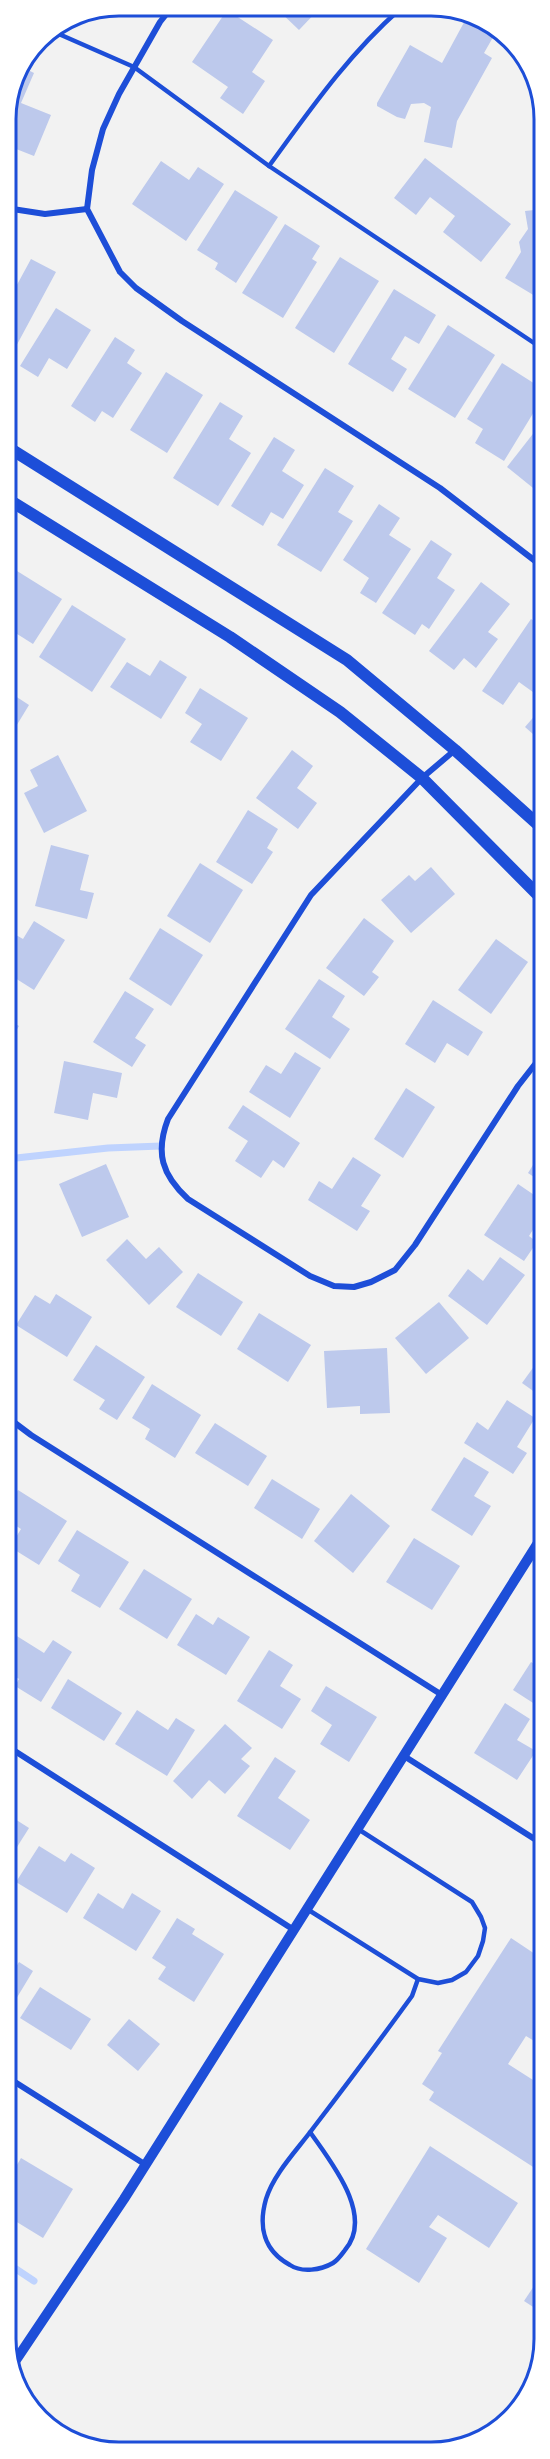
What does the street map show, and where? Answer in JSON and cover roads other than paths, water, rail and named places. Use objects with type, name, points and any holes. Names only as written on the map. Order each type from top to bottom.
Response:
[{"type":"main road","points":[[17,453],[347,660],[534,821]]},
{"type":"main road","points":[[17,505],[230,637],[340,712],[422,778],[534,891]]},
{"type":"street","points":[[165,16],[134,67],[103,129],[92,170],[87,209],[120,272],[136,288],[182,321],[440,488],[534,560]]},
{"type":"street","points":[[17,210],[45,214],[87,209]]},
{"type":"street","points":[[454,750],[422,778],[311,895],[168,1119],[161,1137],[161,1152],[174,1185],[188,1199],[310,1276],[334,1286],[354,1287],[371,1282],[395,1270],[415,1245],[518,1086],[534,1066]]},
{"type":"street","points":[[16,1424],[442,1695]]},
{"type":"street","points":[[18,2357],[146,2165],[533,1549]]},
{"type":"street","points":[[16,1752],[294,1930]]},
{"type":"street","points":[[404,1756],[533,1838]]},
{"type":"street","points":[[16,2084],[146,2165]]},
{"type":"lane","points":[[269,166],[349,60],[369,36],[391,16]]},
{"type":"lane","points":[[61,35],[134,67],[269,166],[534,343]]},
{"type":"lane","points":[[307,1909],[418,1979],[438,1983],[452,1980],[466,1972],[478,1956],[485,1928],[472,1902],[358,1829]]},
{"type":"lane","points":[[310,2132],[337,2170],[351,2200],[356,2222],[351,2243],[335,2262],[315,2270],[293,2268],[276,2258],[267,2242],[262,2221],[267,2198],[279,2175],[310,2132],[412,1996],[418,1979]]},
{"type":"waterway","points":[[17,1158],[108,1148],[161,1146]]},
{"type":"waterway","points":[[16,2269],[34,2281]]}]
